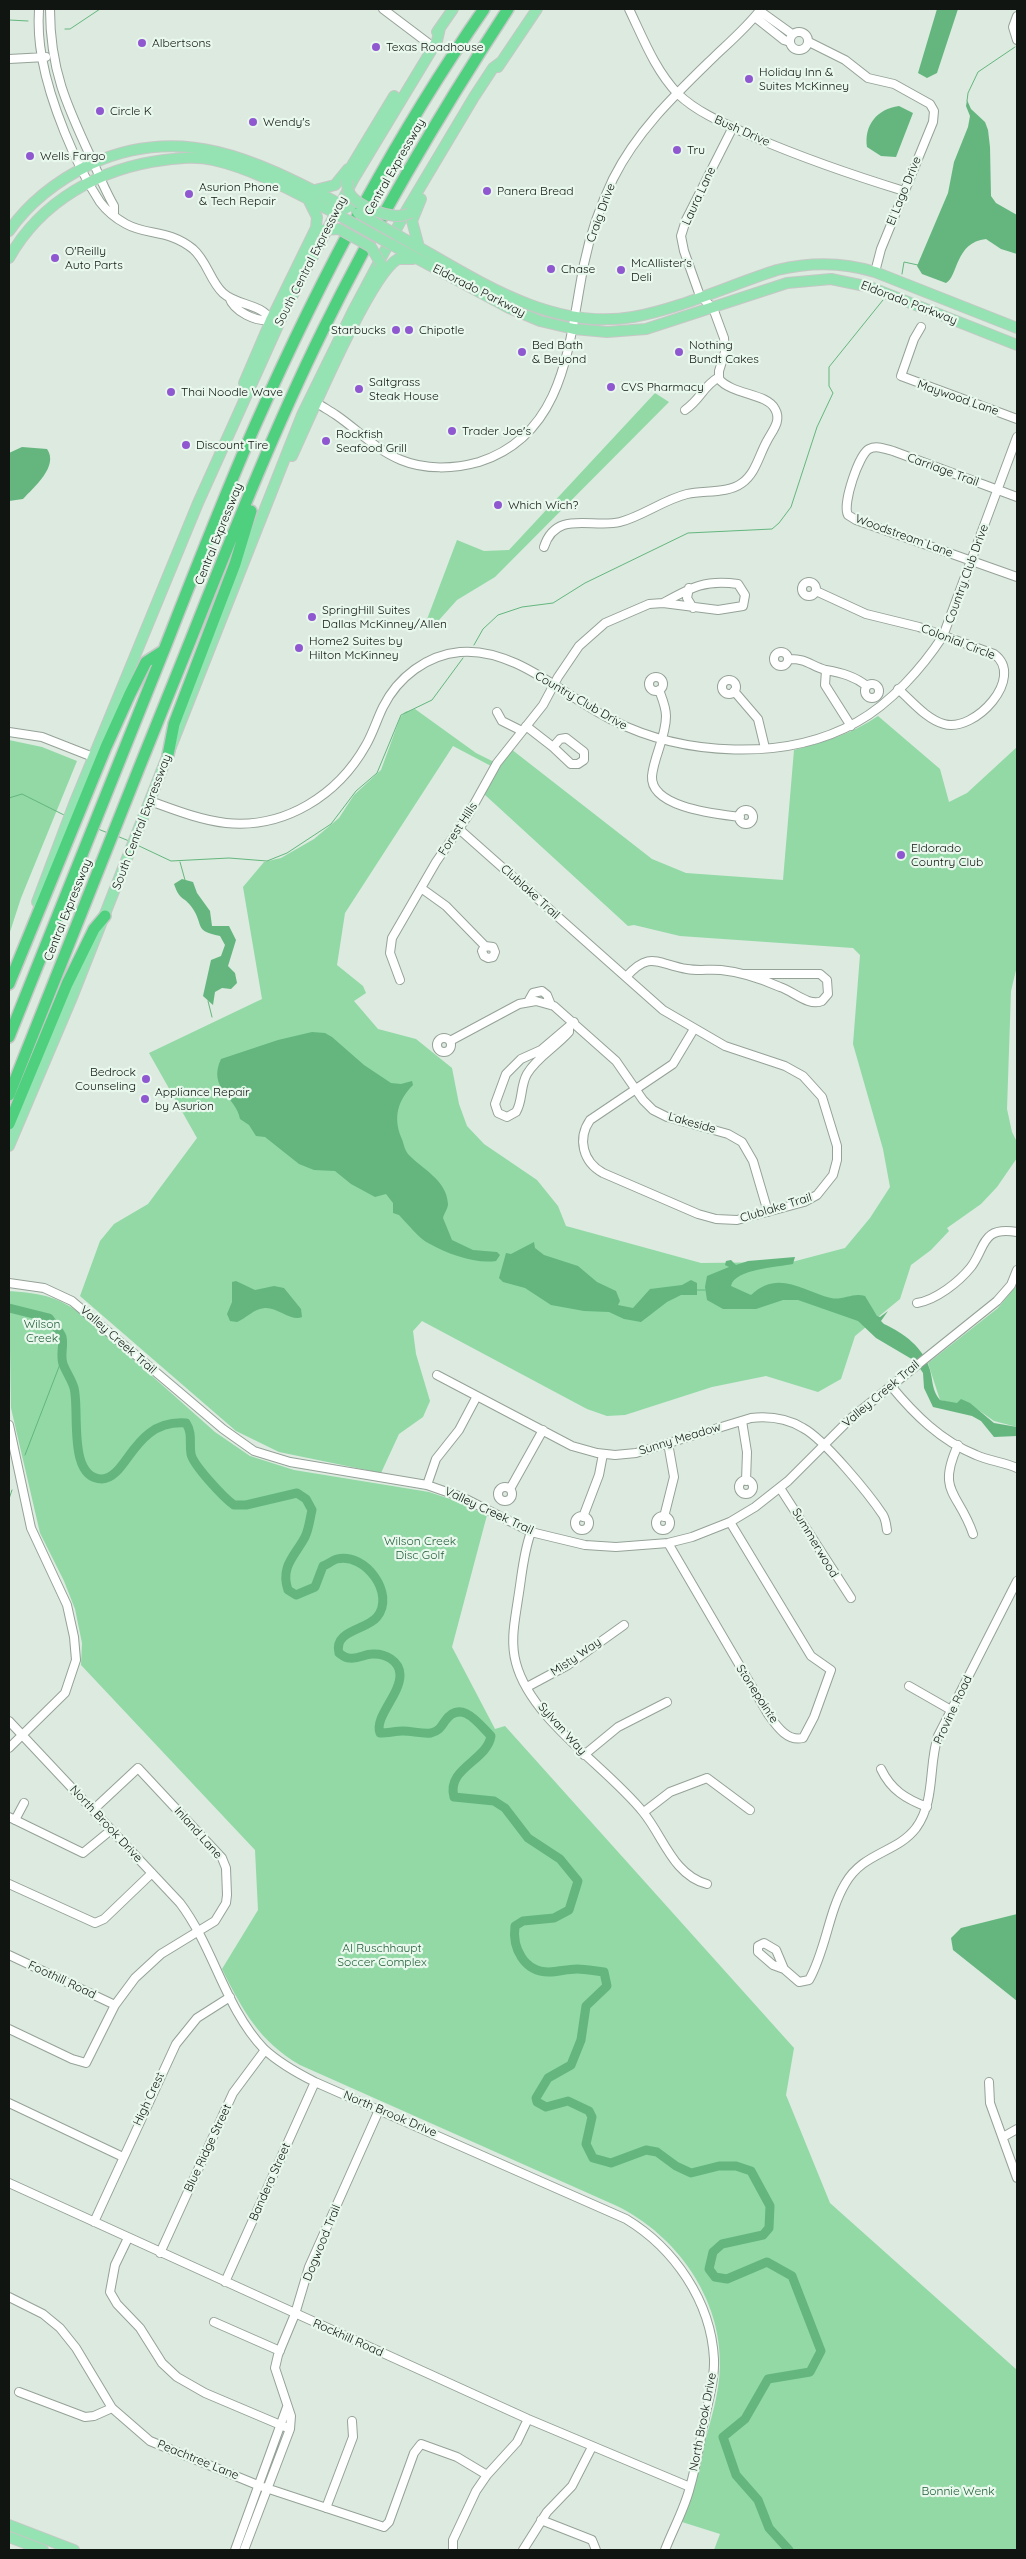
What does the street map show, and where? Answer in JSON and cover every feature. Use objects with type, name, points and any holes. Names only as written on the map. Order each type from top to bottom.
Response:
[{"type":"highway","name":"Central Expressway","points":[[9,1037],[239,463],[307,314],[389,161],[484,9]]},
{"type":"highway","name":"Central Expressway","points":[[9,1095],[278,426],[322,332],[388,206],[453,95],[508,9]]},
{"type":"highway","points":[[168,755],[174,724],[235,564],[245,527],[266,473],[278,426]]},
{"type":"highway","points":[[9,984],[77,806],[146,662],[163,651]]},
{"type":"highway","points":[[9,1124],[67,984],[94,929],[105,916]]},
{"type":"main road","name":"South Central Expressway","points":[[351,167],[428,43],[453,9]]},
{"type":"main road","name":"South Central Expressway","points":[[410,212],[501,62],[536,9]]},
{"type":"main road","name":"South Central Expressway","points":[[77,806],[93,756],[198,503],[285,310],[353,180],[397,103],[437,41],[440,28]]},
{"type":"main road","name":"South Central Expressway","points":[[9,1146],[44,1067],[105,916],[302,415],[375,268],[474,97],[493,68],[501,62]]},
{"type":"main road","points":[[11,228],[50,188],[82,168],[125,152],[160,146],[188,146],[268,167],[315,190],[334,206]]},
{"type":"main road","points":[[9,258],[42,214],[62,199],[95,179],[130,166],[154,161],[173,154],[225,157],[250,172],[308,199],[334,206],[359,219]]},
{"type":"main road","points":[[351,167],[347,180],[349,192],[359,219],[378,246],[382,269]]},
{"type":"main road","points":[[315,190],[335,185],[351,167]]},
{"type":"main road","points":[[349,192],[359,201],[385,215],[410,212]]},
{"type":"main road","points":[[308,199],[317,220],[308,248]]},
{"type":"main road","points":[[308,248],[322,231],[336,224],[359,219],[387,221],[410,212]]},
{"type":"main road","points":[[410,212],[419,247]]},
{"type":"main road","name":"Eldorado Parkway","points":[[359,219],[397,235],[520,301],[552,312],[576,317],[605,319],[632,317],[784,268],[801,265],[838,264],[875,272],[1017,328]]},
{"type":"main road","name":"Eldorado Parkway","points":[[359,219],[377,237],[527,316],[574,328],[614,332],[641,330],[788,283],[831,279],[864,285],[1017,345]]},
{"type":"main road","points":[[9,249],[19,234],[18,229],[11,228]]},
{"type":"main road","points":[[322,231],[339,229],[364,242],[375,250],[382,269]]},
{"type":"main road","name":"South Central Expressway","points":[[198,503],[222,434],[271,320],[308,248]]},
{"type":"main road","points":[[382,269],[400,258],[420,260]]},
{"type":"main road","points":[[784,268],[788,283]]},
{"type":"main road","name":"South Central Expressway","points":[[271,496],[280,482],[345,342],[382,269]]},
{"type":"main road","points":[[9,977],[69,827]]},
{"type":"main road","points":[[9,2525],[74,2550]]},
{"type":"main road","points":[[9,2537],[43,2550]]},
{"type":"street","points":[[39,9],[42,57],[58,115],[82,168],[95,179]]},
{"type":"street","points":[[50,9],[52,56],[70,112],[94,163],[95,179],[100,201],[125,223],[166,234],[190,248],[202,260],[221,291],[229,298],[231,304],[241,312],[263,321],[271,320]]},
{"type":"street","points":[[383,9],[428,43]]},
{"type":"street","name":"Bush Drive","points":[[629,9],[649,53],[677,92],[693,107],[733,127],[809,160],[904,191]]},
{"type":"street","points":[[758,12],[784,40],[803,32],[808,36],[809,42],[801,50],[794,48],[791,38]]},
{"type":"street","name":"Craig Drive","points":[[317,403],[335,414],[378,448],[401,460],[430,467],[472,464],[503,451],[516,442],[538,421],[560,380],[574,328],[586,254],[605,196],[635,142],[656,114],[758,12]]},
{"type":"street","points":[[1017,16],[1013,27],[1017,40]]},
{"type":"street","name":"El Lago Drive","points":[[809,42],[845,60],[868,78],[894,84],[906,90],[930,104],[934,110],[933,122],[904,191],[875,272]]},
{"type":"street","points":[[9,60],[52,56]]},
{"type":"street","points":[[58,115],[70,112]]},
{"type":"street","name":"Laura Lane","points":[[700,296],[684,251],[681,236],[686,220],[733,127]]},
{"type":"street","points":[[544,547],[550,534],[568,524],[583,522],[617,523],[678,496],[729,489],[747,479],[776,426],[777,414],[769,403],[731,388],[721,381],[719,377],[725,344],[713,308],[700,296]]},
{"type":"street","name":"Maywood Lane","points":[[921,327],[900,374],[908,380],[1017,419]]},
{"type":"street","points":[[685,410],[700,399],[706,384],[719,377]]},
{"type":"street","name":"Country Club Drive","points":[[150,801],[191,816],[227,823],[263,821],[302,809],[328,792],[351,767],[367,742],[384,704],[398,684],[422,664],[447,654],[470,652],[498,656],[611,720],[662,740],[713,749],[764,748],[818,738],[851,726],[880,706],[898,689],[943,636],[998,490],[1016,449],[1017,438]]},
{"type":"street","name":"Carriage Trail","points":[[848,515],[846,501],[861,458],[868,449],[884,448],[1017,497]]},
{"type":"street","name":"Woodstream Lane","points":[[848,515],[867,524],[1017,577]]},
{"type":"street","points":[[706,583],[735,584],[742,587],[745,595],[745,603],[742,607],[718,610],[663,603],[688,588],[706,583]]},
{"type":"street","points":[[688,588],[687,598],[693,608]]},
{"type":"street","name":"Colonial Circle","points":[[816,591],[866,614],[919,627],[994,654],[1002,660],[1008,675],[1002,692],[973,720],[961,725],[948,725],[929,717],[898,689]]},
{"type":"street","name":"Forest Hills","points":[[400,980],[390,953],[390,943],[438,859],[459,829],[497,763],[543,705],[570,658],[597,628],[642,606],[663,603]]},
{"type":"street","points":[[788,659],[806,660],[826,670],[846,674],[867,686]]},
{"type":"street","points":[[826,670],[825,685],[851,726]]},
{"type":"street","points":[[659,690],[666,714],[662,740],[652,778],[653,784],[660,794],[691,808],[740,817]]},
{"type":"street","points":[[734,691],[758,719],[764,748]]},
{"type":"street","points":[[497,712],[502,721],[524,728],[554,747]]},
{"type":"street","points":[[9,732],[42,738],[93,756]]},
{"type":"street","name":"Clublake Trail","points":[[459,829],[658,1006],[694,1029],[731,1049],[794,1070],[815,1088],[826,1107],[838,1150],[836,1165],[831,1179],[813,1198],[737,1220],[704,1216],[595,1168],[586,1156],[582,1138],[586,1127],[595,1115],[676,1062],[694,1029]]},
{"type":"street","points":[[421,888],[446,906],[485,946]]},
{"type":"street","points":[[626,977],[640,963],[652,960],[689,969],[720,970],[743,974],[788,990],[815,1003],[824,1000],[828,994],[828,985],[824,976],[817,974],[743,974]]},
{"type":"street","points":[[788,990],[792,973]]},
{"type":"street","name":"Lakeside","points":[[450,1041],[508,1009],[528,1002],[551,1005],[571,1024],[616,1060],[646,1104],[660,1114],[723,1132],[742,1142],[752,1157],[768,1212]]},
{"type":"street","points":[[571,1024],[569,1032],[538,1060],[525,1077],[518,1110],[511,1116],[502,1116],[495,1108],[495,1102],[502,1081],[511,1068],[520,1059],[541,1050],[564,1028],[571,1024]]},
{"type":"street","points":[[511,1068],[525,1077]]},
{"type":"street","points":[[917,1303],[929,1300],[965,1273],[974,1262],[982,1244],[995,1233],[1004,1230],[1017,1232]]},
{"type":"street","name":"Valley Creek Trail","points":[[9,1283],[44,1288],[72,1301],[216,1423],[254,1451],[290,1462],[427,1485],[464,1498],[532,1532],[568,1542],[601,1547],[668,1543],[703,1534],[730,1522],[755,1507],[780,1488],[850,1419],[997,1301],[1011,1285],[1017,1270]]},
{"type":"street","name":"Sunny Meadow","points":[[438,1375],[579,1448],[604,1454],[631,1454],[742,1420],[765,1417],[789,1422],[810,1432],[824,1444],[883,1515],[887,1530]]},
{"type":"street","points":[[891,1386],[916,1415],[958,1445],[974,1455],[1017,1468]]},
{"type":"street","points":[[427,1485],[436,1459],[458,1430],[476,1396]]},
{"type":"street","points":[[742,1420],[747,1452],[746,1481]]},
{"type":"street","points":[[9,1425],[10,1439],[31,1528],[64,1597],[76,1653],[73,1673],[65,1693],[9,1748]]},
{"type":"street","points":[[510,1489],[543,1430]]},
{"type":"street","points":[[664,1517],[674,1477],[668,1443]]},
{"type":"street","points":[[958,1445],[950,1463],[948,1482],[954,1496],[966,1513],[973,1534]]},
{"type":"street","points":[[583,1517],[600,1475],[604,1454]]},
{"type":"street","name":"Summerwood","points":[[780,1488],[851,1598]]},
{"type":"street","name":"Stonepointe","points":[[668,1543],[768,1714],[788,1736],[796,1739],[803,1738],[814,1717],[831,1670],[811,1656],[730,1522]]},
{"type":"street","name":"Sylvan Way","points":[[532,1532],[521,1566],[513,1637],[516,1662],[526,1687],[544,1711],[584,1755],[644,1812],[675,1861],[697,1882],[707,1884]]},
{"type":"street","name":"Provine Road","points":[[784,1969],[799,1982],[806,1982],[812,1975],[838,1898],[848,1878],[862,1864],[912,1832],[927,1807],[936,1743],[1017,1581]]},
{"type":"street","name":"Misty Way","points":[[526,1687],[568,1665],[624,1625]]},
{"type":"street","points":[[908,1686],[951,1710]]},
{"type":"street","points":[[584,1755],[618,1726],[667,1702]]},
{"type":"street","name":"North Brook Drive","points":[[9,1721],[180,1903],[198,1932],[245,2024],[265,2050],[286,2066],[315,2082],[626,2219],[656,2239],[668,2252],[695,2291],[703,2307],[712,2344],[713,2374],[690,2487],[664,2550]]},
{"type":"street","name":"Inland Lane","points":[[9,2029],[72,2060],[86,2064],[115,2006],[130,1984],[168,1949],[213,1924],[226,1904],[224,1863],[219,1854],[138,1768],[93,1810]]},
{"type":"street","points":[[881,1769],[896,1791],[910,1800],[927,1807]]},
{"type":"street","points":[[644,1812],[670,1792],[707,1778],[750,1810]]},
{"type":"street","points":[[24,1803],[12,1819],[83,1853],[111,1830]]},
{"type":"street","points":[[9,1884],[95,1923],[104,1919],[152,1873]]},
{"type":"street","name":"Foothill Road","points":[[9,1955],[115,2006]]},
{"type":"street","name":"High Crest","points":[[94,2222],[162,2072],[182,2034],[203,2013],[230,1997]]},
{"type":"street","name":"Blue Ridge Street","points":[[160,2253],[233,2093],[265,2050]]},
{"type":"street","name":"Bandera Street","points":[[225,2282],[315,2082]]},
{"type":"street","points":[[989,2082],[990,2103],[1017,2178]]},
{"type":"street","points":[[9,2103],[123,2157]]},
{"type":"street","name":"Dogwood Trail","points":[[244,2550],[269,2489],[290,2429],[291,2416],[275,2368],[280,2351],[295,2314],[312,2260],[379,2110]]},
{"type":"street","points":[[1003,2137],[1017,2129]]},
{"type":"street","name":"Rockhill Road","points":[[9,2183],[528,2419],[690,2487]]},
{"type":"street","points":[[128,2238],[115,2265],[110,2292],[112,2298],[140,2328],[162,2363],[186,2384],[290,2429]]},
{"type":"street","name":"Peachtree Lane","points":[[9,2297],[43,2314],[60,2328],[76,2348],[112,2408],[132,2427],[159,2446],[260,2486],[384,2527],[390,2522],[414,2453],[421,2444],[457,2457],[487,2475]]},
{"type":"street","points":[[214,2322],[280,2351]]},
{"type":"street","points":[[19,2392],[85,2417],[94,2416],[112,2408]]},
{"type":"street","points":[[235,2550],[282,2426],[287,2407]]},
{"type":"street","points":[[453,2550],[452,2545],[466,2509],[487,2475],[517,2442],[528,2419]]},
{"type":"street","points":[[326,2508],[353,2437],[352,2421]]},
{"type":"street","points":[[523,2550],[541,2520],[572,2486],[592,2447]]},
{"type":"street","points":[[541,2520],[592,2540],[596,2550]]},
{"type":"green space","points":[[655,393],[669,402],[495,577],[457,600],[431,629],[426,622],[457,540],[484,551],[509,550]]},
{"type":"green space","name":"Eldorado Country Club","points":[[415,709],[476,753],[494,762],[491,766],[453,746],[345,913],[337,965],[363,986],[366,993],[354,1001],[378,1029],[416,1039],[452,1068],[459,1104],[467,1126],[484,1144],[537,1180],[558,1206],[566,1226],[701,1263],[792,1262],[845,1248],[870,1218],[890,1187],[883,1149],[853,1044],[860,955],[853,948],[680,936],[634,925],[628,926],[484,794],[511,749],[652,859],[686,873],[783,880],[794,750],[848,733],[878,716],[940,769],[949,802],[967,793],[1017,747],[1017,966],[1011,991],[1007,1109],[1012,1132],[1017,1142],[1017,1158],[997,1187],[981,1204],[947,1228],[949,1231],[931,1250],[911,1265],[900,1299],[855,1336],[841,1379],[818,1392],[766,1376],[712,1387],[625,1415],[607,1416],[587,1409],[422,1321],[413,1331],[416,1354],[430,1401],[423,1417],[399,1434],[381,1473],[279,1452],[236,1431],[80,1296],[100,1241],[114,1224],[148,1204],[197,1138],[149,1053],[262,999],[243,887],[264,862],[281,858],[314,839],[339,818],[354,795],[381,770],[400,718],[405,712]]},
{"type":"green space","points":[[9,740],[42,747],[77,761],[21,898],[9,935]]},
{"type":"green space","points":[[1017,1285],[1017,1427],[994,1421],[977,1409],[940,1400],[928,1363],[998,1308]]},
{"type":"green space","points":[[9,1291],[41,1295],[60,1301],[78,1312],[215,1432],[250,1456],[294,1470],[429,1492],[487,1515],[452,1647],[495,1729],[505,1726],[794,2048],[786,2095],[830,2203],[1017,2370],[1017,2550],[714,2550],[720,2534],[682,2522],[697,2474],[716,2397],[720,2367],[719,2341],[704,2293],[676,2251],[638,2218],[617,2206],[300,2065],[273,2046],[253,2024],[222,1969],[258,1910],[255,1850],[81,1665],[82,1643],[75,1609],[64,1581],[40,1533],[11,1408]]},
{"type":"shaded area","points":[[937,9],[958,9],[937,73],[927,78],[918,73]]},
{"type":"shaded area","points":[[967,100],[971,109],[985,122],[988,130],[991,196],[996,203],[1017,215],[1017,254],[1001,249],[986,239],[976,242],[968,246],[950,280],[946,283],[922,274],[917,266],[948,193],[954,162],[968,127],[970,116],[966,106]]},
{"type":"shaded area","points":[[899,106],[913,113],[896,157],[881,156],[867,147],[870,125],[878,114]]},
{"type":"shaded area","points":[[22,447],[47,449],[50,462],[44,476],[23,499],[9,501],[9,453]]},
{"type":"shaded area","points":[[182,879],[193,882],[197,893],[210,911],[212,926],[229,926],[236,940],[228,966],[235,973],[237,983],[231,989],[222,988],[215,992],[213,1005],[203,996],[211,960],[221,956],[225,945],[220,936],[203,930],[193,909],[178,894],[174,884]]},
{"type":"shaded area","points":[[312,1032],[325,1033],[332,1037],[364,1065],[391,1083],[401,1084],[412,1081],[413,1085],[404,1097],[397,1116],[397,1123],[406,1150],[443,1188],[448,1204],[443,1218],[452,1240],[473,1250],[497,1252],[500,1255],[496,1261],[479,1261],[462,1257],[426,1242],[399,1215],[393,1213],[393,1203],[386,1194],[375,1197],[351,1184],[335,1171],[314,1170],[299,1164],[265,1137],[256,1136],[249,1125],[240,1119],[233,1104],[220,1085],[218,1069],[221,1059],[278,1040]]},
{"type":"shaded area","points":[[534,1242],[535,1248],[544,1255],[578,1266],[597,1282],[616,1291],[620,1301],[618,1305],[633,1308],[650,1289],[682,1285],[691,1280],[697,1283],[697,1295],[681,1295],[667,1302],[641,1322],[624,1319],[609,1312],[584,1311],[551,1305],[525,1288],[503,1282],[499,1278],[506,1253],[511,1254]]},
{"type":"shaded area","points":[[795,1257],[793,1264],[748,1272],[734,1280],[731,1286],[751,1295],[761,1287],[781,1283],[791,1284],[835,1299],[856,1295],[865,1296],[877,1316],[880,1317],[888,1311],[881,1321],[884,1324],[899,1332],[918,1348],[927,1362],[934,1389],[940,1400],[957,1403],[961,1399],[970,1403],[994,1423],[1017,1427],[1017,1436],[994,1437],[981,1421],[972,1416],[933,1407],[924,1388],[923,1373],[915,1361],[876,1338],[858,1321],[798,1300],[783,1300],[756,1309],[723,1309],[707,1300],[705,1287],[707,1276],[729,1267],[725,1265],[726,1261],[731,1260],[736,1265],[748,1261]]},
{"type":"shaded area","points":[[236,1281],[255,1290],[274,1286],[284,1288],[301,1309],[302,1317],[294,1318],[270,1308],[265,1308],[257,1310],[237,1322],[230,1321],[227,1314],[232,1302],[232,1282]]},
{"type":"shaded area","points":[[1017,1914],[1017,2001],[953,1950],[951,1938],[961,1928]]},
{"type":"waterway","points":[[65,29],[70,29],[100,9]]},
{"type":"waterway","points":[[9,20],[28,21]]},
{"type":"waterway","points":[[967,101],[968,93],[978,72],[1015,47]]},
{"type":"waterway","points":[[902,274],[904,262],[918,265]]},
{"type":"waterway","points":[[474,645],[483,629],[498,615],[522,607],[553,603],[585,583],[688,533],[772,529],[791,507],[817,427],[833,393],[829,386],[829,367],[883,300]]},
{"type":"waterway","points":[[137,845],[171,861],[229,858],[267,861],[287,853],[331,824],[356,791],[377,773],[401,715],[432,700],[463,658]]},
{"type":"waterway","points":[[9,798],[22,794],[64,815]]},
{"type":"waterway","points":[[98,829],[108,833]]},
{"type":"waterway","points":[[117,836],[129,841]]},
{"type":"waterway","points":[[180,862],[185,880]]},
{"type":"waterway","points":[[208,1001],[212,1017]]},
{"type":"waterway","points":[[697,1290],[705,1290]]},
{"type":"waterway","name":"Wilson Creek","points":[[9,1308],[49,1318],[61,1335],[62,1361],[74,1388],[79,1456],[84,1468],[91,1476],[102,1479],[111,1476],[143,1439],[154,1430],[168,1424],[186,1423],[189,1431],[191,1454],[197,1466],[223,1496],[234,1505],[246,1505],[297,1493],[306,1499],[312,1510],[306,1534],[287,1568],[286,1582],[288,1590],[296,1595],[315,1587],[323,1566],[337,1559],[348,1559],[358,1562],[375,1577],[383,1597],[382,1608],[377,1617],[346,1635],[338,1645],[339,1653],[346,1658],[355,1658],[369,1654],[382,1655],[395,1662],[399,1670],[399,1683],[381,1720],[380,1733],[403,1731],[431,1733],[438,1730],[451,1715],[463,1712],[470,1715],[491,1736],[488,1745],[456,1779],[453,1787],[454,1797],[494,1801],[505,1808],[528,1838],[560,1859],[578,1881],[569,1910],[554,1918],[523,1921],[515,1926],[518,1950],[526,1963],[540,1971],[552,1972],[577,1969],[604,1972],[607,1986],[586,2006],[581,2040],[571,2065],[548,2078],[536,2098],[537,2102],[546,2107],[568,2101],[589,2111],[592,2117],[586,2144],[593,2158],[611,2163],[646,2150],[657,2152],[676,2166],[691,2173],[719,2166],[736,2166],[751,2171],[770,2206],[769,2228],[763,2235],[722,2244],[713,2252],[709,2269],[715,2277],[727,2279],[767,2262],[792,2276],[821,2351],[810,2372],[768,2379],[745,2419],[723,2437],[736,2475],[758,2500],[769,2528],[789,2550]]},
{"type":"waterway","points":[[25,1455],[62,1359]]},
{"type":"waterway","points":[[9,1499],[12,1490]]},
{"type":"place","name":"Albertsons","points":[[142,43]]},
{"type":"place","name":"Texas Roadhouse","points":[[376,47]]},
{"type":"place","name":"Holiday Inn & Suites McKinney","points":[[749,79]]},
{"type":"place","name":"Circle K","points":[[100,111]]},
{"type":"place","name":"Wendy's","points":[[253,122]]},
{"type":"place","name":"Tru","points":[[677,150]]},
{"type":"place","name":"Wells Fargo","points":[[30,156]]},
{"type":"place","name":"Panera Bread","points":[[487,191]]},
{"type":"place","name":"Asurion Phone & Tech Repair","points":[[189,194]]},
{"type":"place","name":"O'Reilly Auto Parts","points":[[55,258]]},
{"type":"place","name":"Chase","points":[[551,269]]},
{"type":"place","name":"McAllister's Deli","points":[[621,270]]},
{"type":"place","name":"Starbucks","points":[[396,330]]},
{"type":"place","name":"Chipotle","points":[[409,330]]},
{"type":"place","name":"Bed Bath & Beyond","points":[[522,352]]},
{"type":"place","name":"Nothing Bundt Cakes","points":[[679,352]]},
{"type":"place","name":"CVS Pharmacy","points":[[611,387]]},
{"type":"place","name":"Saltgrass Steak House","points":[[359,389]]},
{"type":"place","name":"Thai Noodle Wave","points":[[171,392]]},
{"type":"place","name":"Trader Joe's","points":[[452,431]]},
{"type":"place","name":"Rockfish Seafood Grill","points":[[326,441]]},
{"type":"place","name":"Discount Tire","points":[[186,445]]},
{"type":"place","name":"Which Wich?","points":[[498,505]]},
{"type":"place","name":"SpringHill Suites Dallas McKinney/Allen","points":[[312,617]]},
{"type":"place","name":"Home2 Suites by Hilton McKinney","points":[[299,648]]},
{"type":"place","name":"Eldorado Country Club","points":[[901,855]]},
{"type":"place","name":"Bedrock Counseling","points":[[146,1079]]},
{"type":"place","name":"Appliance Repair by Asurion","points":[[145,1099]]},
{"type":"park label","name":"Wilson Creek Disc Golf","points":[[420,1548]]},
{"type":"park label","name":"Al Ruschhaupt Soccer Complex","points":[[382,1955]]},
{"type":"park label","name":"Bonnie Wenk","points":[[958,2491]]}]
